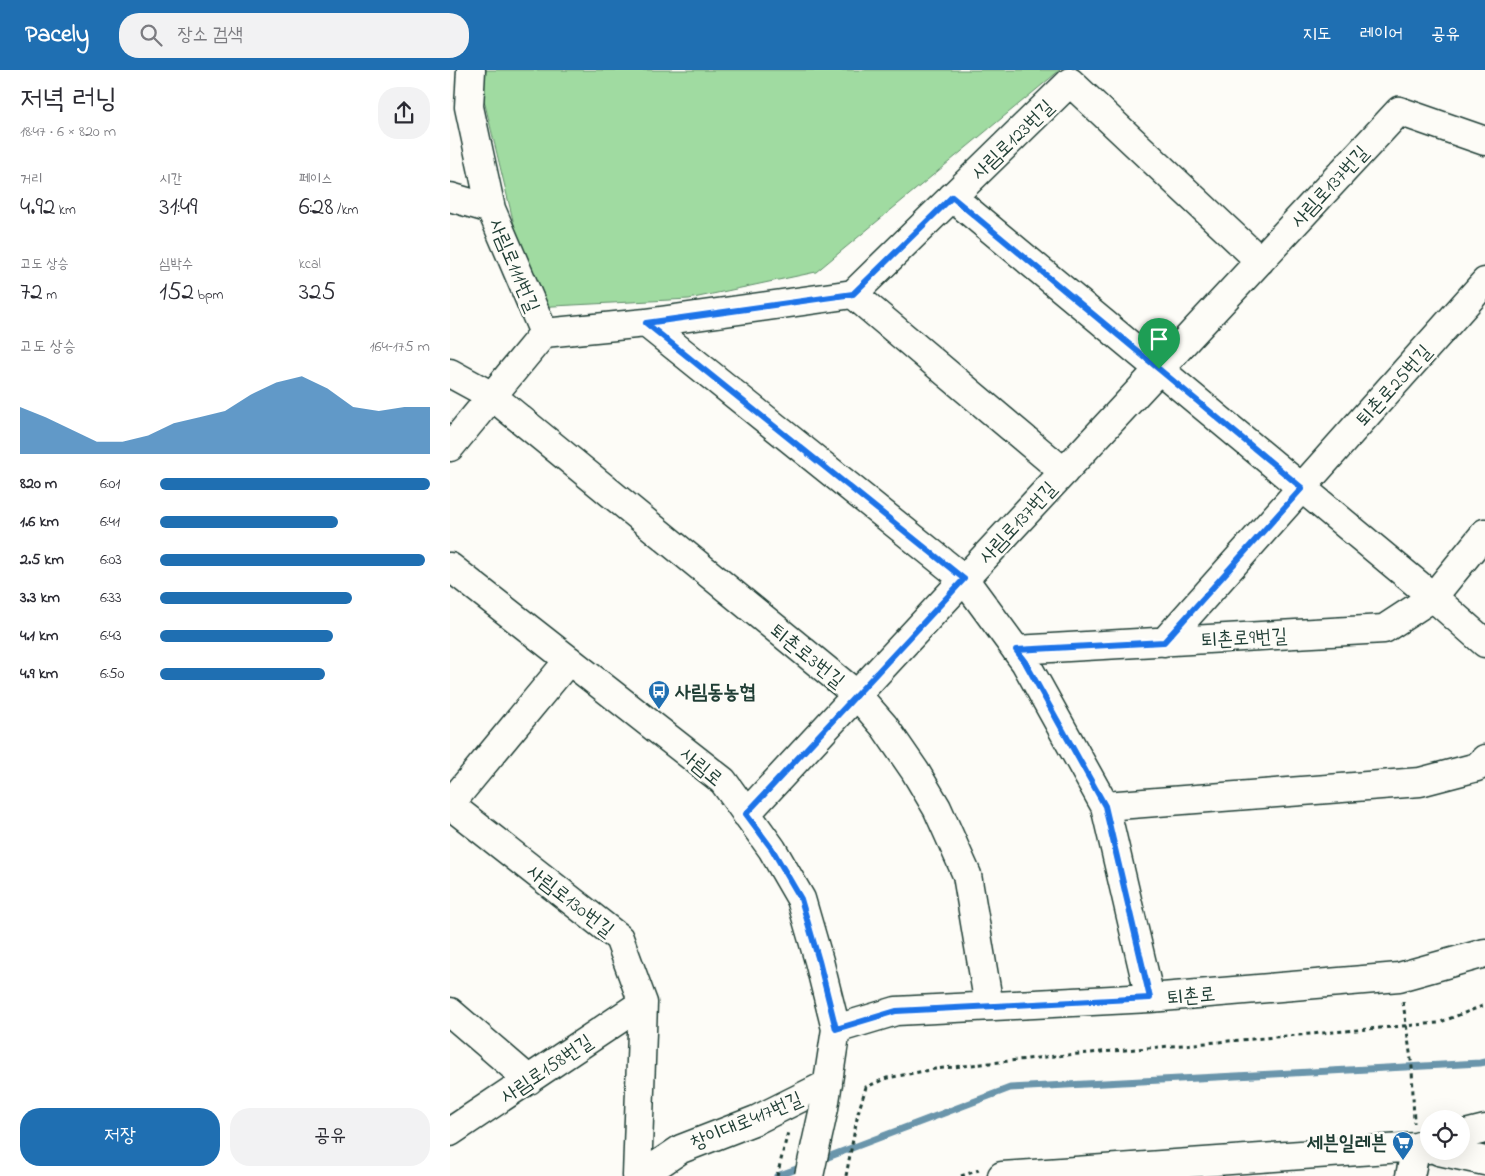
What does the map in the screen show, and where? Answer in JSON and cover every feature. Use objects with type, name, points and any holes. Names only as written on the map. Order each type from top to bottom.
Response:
[{"type":"street","points":[[471,70],[469,107],[491,209]]},
{"type":"street","name":"사림로123번길","points":[[853,294],[1070,82],[1260,261]]},
{"type":"street","name":"사림로137번길","points":[[746,814],[1399,111],[1485,141]]},
{"type":"street","name":"사림로111번길","points":[[450,197],[491,209],[544,333]]},
{"type":"street","points":[[952,197],[1433,597],[1485,643]]},
{"type":"street","name":"퇴촌로25번길","points":[[1164,642],[1485,282]]},
{"type":"street","points":[[450,448],[544,333],[646,323],[853,294]]},
{"type":"street","name":"사림로137번길","points":[[853,294],[1064,472]]},
{"type":"street","points":[[646,323],[964,579],[1025,662],[1105,806],[1150,998]]},
{"type":"street","points":[[450,373],[492,396]]},
{"type":"street","name":"퇴촌로3번길","points":[[492,396],[857,695],[884,726],[915,771],[937,808],[967,875],[988,1006]]},
{"type":"street","points":[[1433,597],[1485,533]]},
{"type":"street","name":"사림로","points":[[450,567],[722,780],[772,849],[801,899],[836,1029],[826,1096],[809,1176]]},
{"type":"street","name":"퇴촌로9번길","points":[[1016,650],[1384,629],[1433,597]]},
{"type":"street","name":"사림로130번길","points":[[569,660],[450,804],[619,938],[643,1003],[637,1176]]},
{"type":"street","points":[[1105,806],[1420,782],[1477,767],[1485,758]]},
{"type":"street","name":"퇴촌로","points":[[836,1029],[896,1011],[1150,998],[1399,976],[1485,953]]},
{"type":"street","name":"사림로158번길","points":[[450,1132],[643,1003]]},
{"type":"street","points":[[450,1012],[529,1080]]},
{"type":"street","name":"창이대로417번길","points":[[641,1176],[681,1148],[826,1096]]},
{"type":"street","points":[[1470,1133],[1485,1129]]},
{"type":"street","points":[[1002,1176],[1420,1144]]},
{"type":"street","points":[[1410,1176],[1420,1155]]},
{"type":"street","points":[[1470,1157],[1485,1161]]},
{"type":"path","points":[[1399,976],[1420,1114]]},
{"type":"path","points":[[846,1176],[858,1113],[866,1087],[887,1078],[935,1069],[1055,1056],[1438,1022],[1485,1005]]},
{"type":"path","points":[[777,1176],[789,1128]]},
{"type":"green space","points":[[486,70],[1060,70],[816,272],[689,299],[534,307],[483,96]]},
{"type":"waterway","points":[[820,1160],[1010,1088],[1485,1062]]},
{"type":"waterway","points":[[777,1176],[805,1166]]},
{"type":"place","name":"사림동농협","points":[[659,710]]},
{"type":"place","name":"세븐일레븐","points":[[1403,1161]]},
{"type":"route","points":[[952,197],[1159,369],[1302,488],[1164,642],[1016,650],[1025,662],[1105,806],[1150,998],[896,1011],[836,1029],[801,899],[772,849],[746,814],[964,579],[646,323],[853,294],[952,197]]}]
